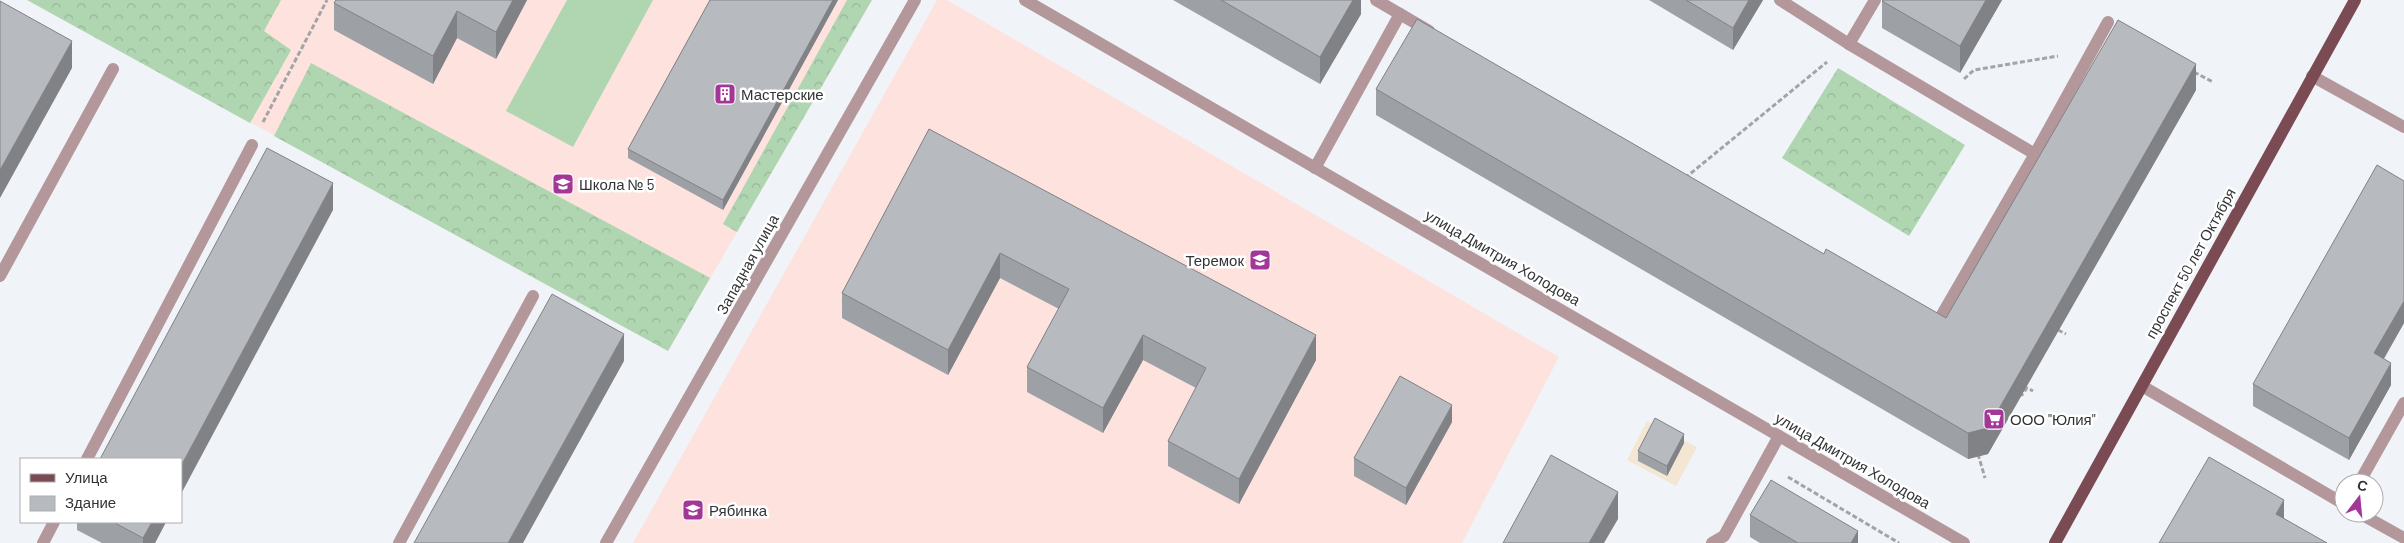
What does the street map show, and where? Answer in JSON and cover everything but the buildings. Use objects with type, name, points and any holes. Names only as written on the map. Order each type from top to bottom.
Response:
[{"type":"main road","name":"проспект 50 лет Октября","points":[[2055,543],[2355,0]]},
{"type":"street","name":"Западная улица","points":[[606,543],[915,0]]},
{"type":"street","name":"улица Дмитрия Холодова","points":[[1025,0],[1964,543]]},
{"type":"street","points":[[1376,0],[1443,38]]},
{"type":"street","points":[[1780,0],[1849,44],[2035,154]]},
{"type":"street","points":[[1849,44],[1875,0]]},
{"type":"street","points":[[1315,168],[1400,14]]},
{"type":"street","points":[[1919,315],[1936,325],[2035,154],[2108,22]]},
{"type":"street","points":[[0,276],[113,70]]},
{"type":"street","points":[[2312,76],[2404,127]]},
{"type":"street","points":[[88,458],[252,145]]},
{"type":"street","points":[[399,543],[533,296]]},
{"type":"street","points":[[2142,386],[2334,498]]},
{"type":"street","points":[[2366,473],[2404,404]]},
{"type":"street","points":[[1712,543],[1724,536],[1779,436]]},
{"type":"street","points":[[43,543],[53,523]]},
{"type":"street","points":[[2378,523],[2404,538]]},
{"type":"path","points":[[260,129],[327,0]]},
{"type":"path","points":[[1684,179],[1849,44]]},
{"type":"path","points":[[1942,99],[1974,70],[2091,50]]},
{"type":"path","points":[[2193,72],[2213,82]]},
{"type":"path","points":[[2058,330],[2066,334]]},
{"type":"path","points":[[2015,392],[2022,395],[2027,388],[2033,391]]},
{"type":"path","points":[[1978,449],[1985,478]]},
{"type":"path","points":[[1764,462],[1899,543]]},
{"type":"shaded area","name":"Школа № 5","points":[[27,0],[872,0],[668,351]]},
{"type":"shaded area","name":"Теремок","points":[[937,0],[947,0],[1559,357],[1462,543],[633,543]],"holes":[[[930,154],[1316,360],[1143,360],[1103,433],[1069,314],[1000,278]]]},
{"type":"shaded area","points":[[1647,421],[1697,447],[1676,486],[1627,460]]},
{"type":"green space","points":[[27,0],[281,0],[264,31],[291,50],[250,123]]},
{"type":"green space","points":[[567,0],[653,0],[573,147],[506,111]]},
{"type":"green space","points":[[847,0],[872,0],[737,232],[723,224]]},
{"type":"green space","points":[[311,63],[710,278],[668,351],[274,136]]},
{"type":"green space","points":[[1838,68],[1965,145],[1909,236],[1782,158]]},
{"type":"place","name":"Мастерские","points":[[725,94]]},
{"type":"place","name":"Школа № 5","points":[[563,184]]},
{"type":"place","name":"Теремок","points":[[1260,260]]},
{"type":"place","name":"ООО \"Юлия\"","points":[[1994,419]]},
{"type":"place","name":"Рябинка","points":[[693,510]]}]
